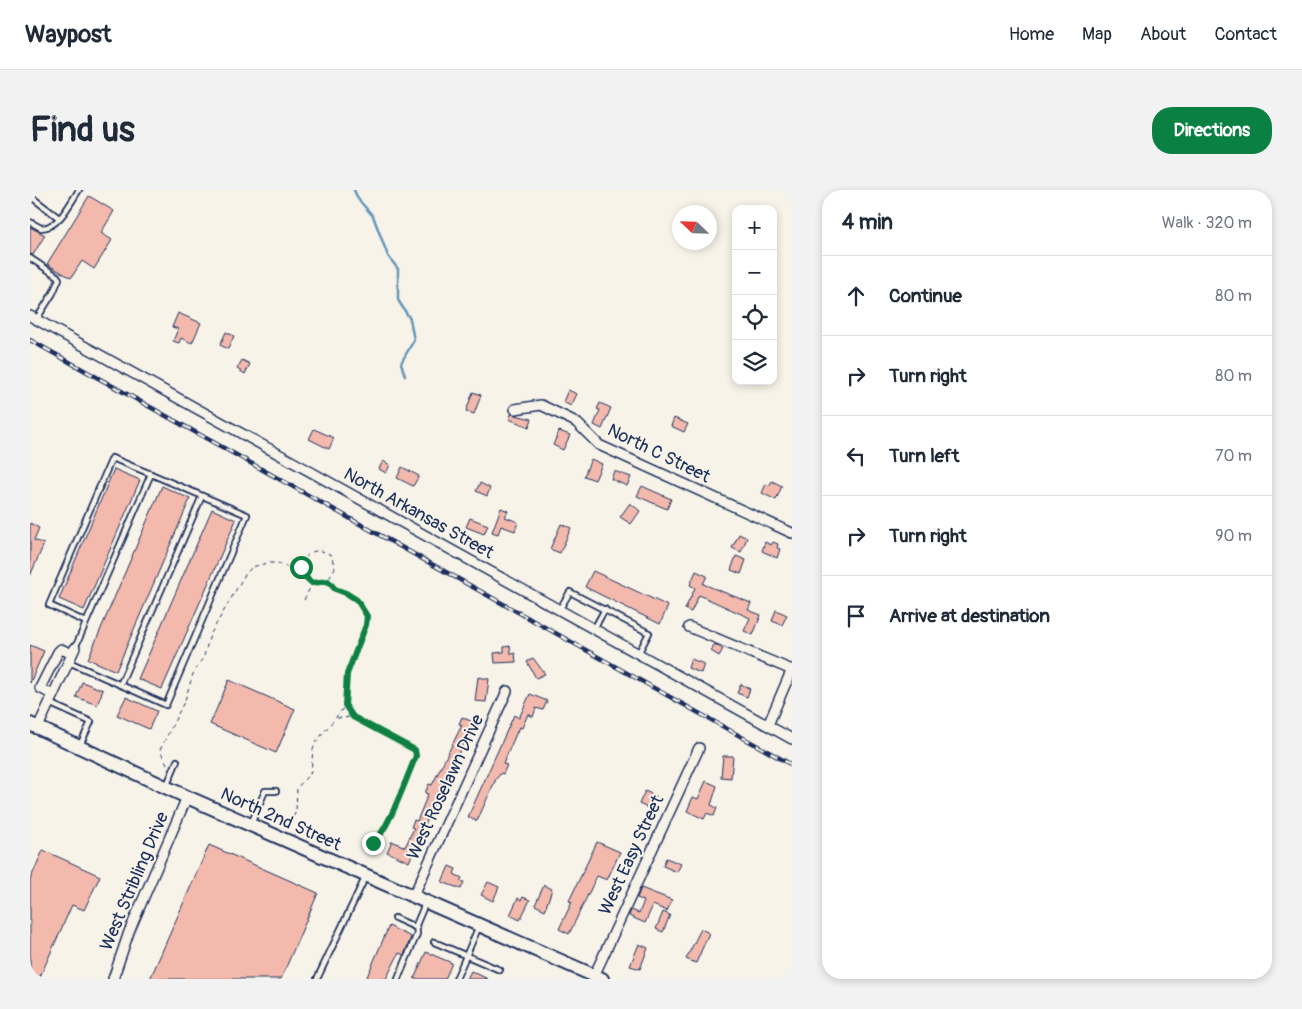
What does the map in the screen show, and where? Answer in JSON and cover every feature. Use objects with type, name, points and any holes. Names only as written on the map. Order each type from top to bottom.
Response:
[{"type":"main road","name":"North 2nd Street","points":[[34,726],[187,797],[478,926],[573,974],[598,977]]},
{"type":"street","name":"North Arkansas Street","points":[[33,318],[792,739]]},
{"type":"street","name":"North C Street","points":[[515,410],[541,405],[576,422],[599,445],[792,533]]},
{"type":"street","points":[[689,627],[792,670],[768,725]]},
{"type":"street","points":[[34,726],[51,699],[72,654],[60,649],[40,688],[51,699]]},
{"type":"street","name":"West Roselawn Drive","points":[[413,897],[507,691]]},
{"type":"street","name":"West Easy Street","points":[[598,977],[699,748]]},
{"type":"street","name":"West Stribling Drive","points":[[113,979],[129,932],[187,797]]},
{"type":"lane","points":[[30,222],[41,228],[46,228],[60,218],[78,190]]},
{"type":"lane","points":[[30,196],[60,218]]},
{"type":"lane","points":[[30,258],[57,276],[58,279],[53,294],[33,318]]},
{"type":"lane","points":[[86,622],[48,605],[112,458],[151,474],[247,516],[166,705],[120,685],[72,654],[151,474]]},
{"type":"lane","points":[[120,685],[202,496]]},
{"type":"lane","points":[[559,610],[570,592],[649,632],[638,654]]},
{"type":"lane","points":[[594,629],[605,609]]},
{"type":"lane","points":[[51,699],[91,722],[79,747]]},
{"type":"lane","points":[[166,787],[177,761]]},
{"type":"lane","points":[[250,825],[265,791],[276,791]]},
{"type":"lane","points":[[317,979],[366,876]]},
{"type":"lane","points":[[398,979],[418,934],[417,928],[425,903]]},
{"type":"lane","points":[[394,918],[417,928]]},
{"type":"lane","points":[[456,979],[478,926]]},
{"type":"lane","points":[[434,942],[500,970]]},
{"type":"path","points":[[302,574],[301,567],[304,557],[313,550],[324,551],[331,555],[335,568],[328,581]]},
{"type":"path","points":[[167,764],[160,750],[162,744],[185,700],[193,674],[204,656],[210,636],[244,576],[252,567],[266,563],[277,563],[302,574],[312,583],[328,581]]},
{"type":"path","points":[[289,823],[296,812],[297,788],[311,772],[313,766],[312,749],[345,705],[347,674],[366,625],[367,616],[357,600],[335,589],[328,581]]},
{"type":"path","points":[[304,600],[312,583]]},
{"type":"path","points":[[345,705],[353,717],[406,744],[415,750],[416,756],[380,837],[363,849]]},
{"type":"path","points":[[337,718],[353,717]]},
{"type":"building","points":[[89,196],[114,211],[101,233],[112,240],[94,269],[82,261],[71,278],[47,264]]},
{"type":"building","points":[[30,227],[45,235],[33,255],[30,254]]},
{"type":"building","points":[[178,313],[201,323],[192,343],[181,338],[179,343],[173,341],[178,329],[172,327]]},
{"type":"building","points":[[226,332],[234,336],[228,349],[220,345]]},
{"type":"building","points":[[242,360],[250,364],[245,374],[237,369]]},
{"type":"building","points":[[568,390],[577,394],[571,406],[563,402]]},
{"type":"building","points":[[473,392],[481,395],[474,414],[466,411]]},
{"type":"building","points":[[600,403],[611,408],[602,429],[594,425],[600,410],[597,409]]},
{"type":"building","points":[[511,414],[532,419],[529,427],[509,419]]},
{"type":"building","points":[[674,418],[688,424],[684,432],[671,426]]},
{"type":"building","points":[[314,429],[334,438],[329,449],[309,439]]},
{"type":"building","points":[[559,431],[570,435],[563,450],[553,445]]},
{"type":"building","points":[[591,459],[602,464],[595,480],[584,476]]},
{"type":"building","points":[[383,461],[390,465],[386,473],[379,469]]},
{"type":"building","points":[[402,467],[419,476],[413,486],[397,478]]},
{"type":"building","points":[[114,469],[140,480],[84,610],[59,599]]},
{"type":"building","points":[[614,471],[631,477],[627,486],[611,479]]},
{"type":"building","points":[[772,481],[782,486],[776,500],[762,493],[766,484],[769,486]]},
{"type":"building","points":[[480,483],[490,488],[487,496],[476,491]]},
{"type":"building","points":[[162,486],[190,499],[116,671],[88,659]]},
{"type":"building","points":[[642,486],[671,499],[667,509],[637,496]]},
{"type":"building","points":[[630,503],[640,511],[631,524],[620,517]]},
{"type":"building","points":[[501,508],[508,511],[505,517],[518,522],[515,531],[501,526],[498,534],[492,532]]},
{"type":"building","points":[[212,509],[236,520],[162,689],[138,679]]},
{"type":"building","points":[[470,518],[488,525],[484,534],[466,527]]},
{"type":"building","points":[[30,523],[39,528],[34,540],[44,544],[30,576]]},
{"type":"building","points":[[561,524],[571,528],[560,553],[550,549]]},
{"type":"building","points":[[739,534],[747,538],[741,552],[732,548]]},
{"type":"building","points":[[765,542],[771,545],[773,542],[778,544],[777,548],[780,549],[777,558],[762,551]]},
{"type":"building","points":[[736,556],[746,560],[741,574],[731,570]]},
{"type":"building","points":[[593,571],[668,606],[660,624],[585,587]]},
{"type":"building","points":[[696,571],[707,576],[703,584],[751,603],[748,610],[761,615],[753,635],[744,631],[750,618],[699,595],[691,612],[685,609],[695,588],[690,585]]},
{"type":"building","points":[[776,610],[787,615],[782,625],[772,621]]},
{"type":"building","points":[[714,644],[723,649],[719,656],[711,651]]},
{"type":"building","points":[[30,645],[44,651],[30,683]]},
{"type":"building","points":[[510,646],[511,654],[515,653],[516,662],[495,663],[494,653],[504,652],[504,647]]},
{"type":"building","points":[[533,658],[545,674],[536,678],[527,662]]},
{"type":"building","points":[[691,659],[704,664],[701,673],[688,668]]},
{"type":"building","points":[[478,677],[489,679],[486,702],[475,701]]},
{"type":"building","points":[[229,680],[295,709],[276,753],[210,724]]},
{"type":"building","points":[[82,682],[103,690],[97,705],[76,697]]},
{"type":"building","points":[[741,684],[750,689],[747,697],[737,693]]},
{"type":"building","points":[[530,694],[547,701],[543,710],[536,708],[533,717],[528,714],[522,728],[519,727],[503,764],[507,765],[503,774],[501,773],[496,779],[477,821],[468,817],[514,715],[519,718]]},
{"type":"building","points":[[126,697],[157,711],[149,729],[117,715]]},
{"type":"building","points":[[462,717],[475,723],[444,780],[409,862],[387,852],[392,841],[405,847],[414,828],[411,827],[414,820],[417,821],[428,794],[425,793],[429,784],[432,785],[462,725],[459,724]]},
{"type":"building","points":[[723,756],[733,756],[731,778],[721,777]]},
{"type":"building","points":[[706,781],[717,786],[711,805],[717,808],[714,816],[707,813],[704,819],[687,811],[693,797],[698,799]]},
{"type":"building","points":[[645,791],[656,796],[650,809],[639,804]]},
{"type":"building","points":[[597,842],[620,852],[607,880],[597,876],[569,934],[559,929],[572,902],[569,901]]},
{"type":"building","points":[[209,845],[318,893],[281,979],[150,979]]},
{"type":"building","points":[[43,850],[100,876],[84,910],[72,905],[39,979],[30,979],[30,880]]},
{"type":"building","points":[[666,858],[681,864],[677,872],[663,866]]},
{"type":"building","points":[[449,866],[456,869],[454,874],[462,878],[460,881],[464,882],[461,889],[442,882]]},
{"type":"building","points":[[488,882],[499,887],[493,901],[481,895]]},
{"type":"building","points":[[544,885],[552,889],[545,910],[535,905]]},
{"type":"building","points":[[641,888],[672,900],[667,911],[653,905],[645,923],[629,916],[631,910],[639,913],[644,901],[637,898]]},
{"type":"building","points":[[523,897],[530,900],[520,920],[510,915],[518,898],[521,900]]},
{"type":"building","points":[[663,912],[670,915],[663,932],[656,929]]},
{"type":"building","points":[[389,926],[411,937],[404,955],[399,953],[386,979],[366,979]]},
{"type":"building","points":[[701,929],[709,933],[696,963],[686,959]]},
{"type":"building","points":[[639,944],[648,948],[640,969],[630,966]]},
{"type":"building","points":[[426,952],[452,963],[445,979],[414,979]]},
{"type":"building","points":[[471,971],[488,979],[467,979]]},
{"type":"waterway","points":[[354,190],[358,199],[373,216],[388,256],[398,269],[398,300],[410,319],[414,340],[401,363],[405,376]]},
{"type":"railway","points":[[30,340],[792,765]]},
{"type":"route","points":[[301,567],[302,574],[312,583],[319,584],[328,581],[335,589],[357,600],[367,616],[366,625],[347,674],[345,705],[353,717],[415,750],[416,756],[386,824],[380,837],[373,843]]}]
